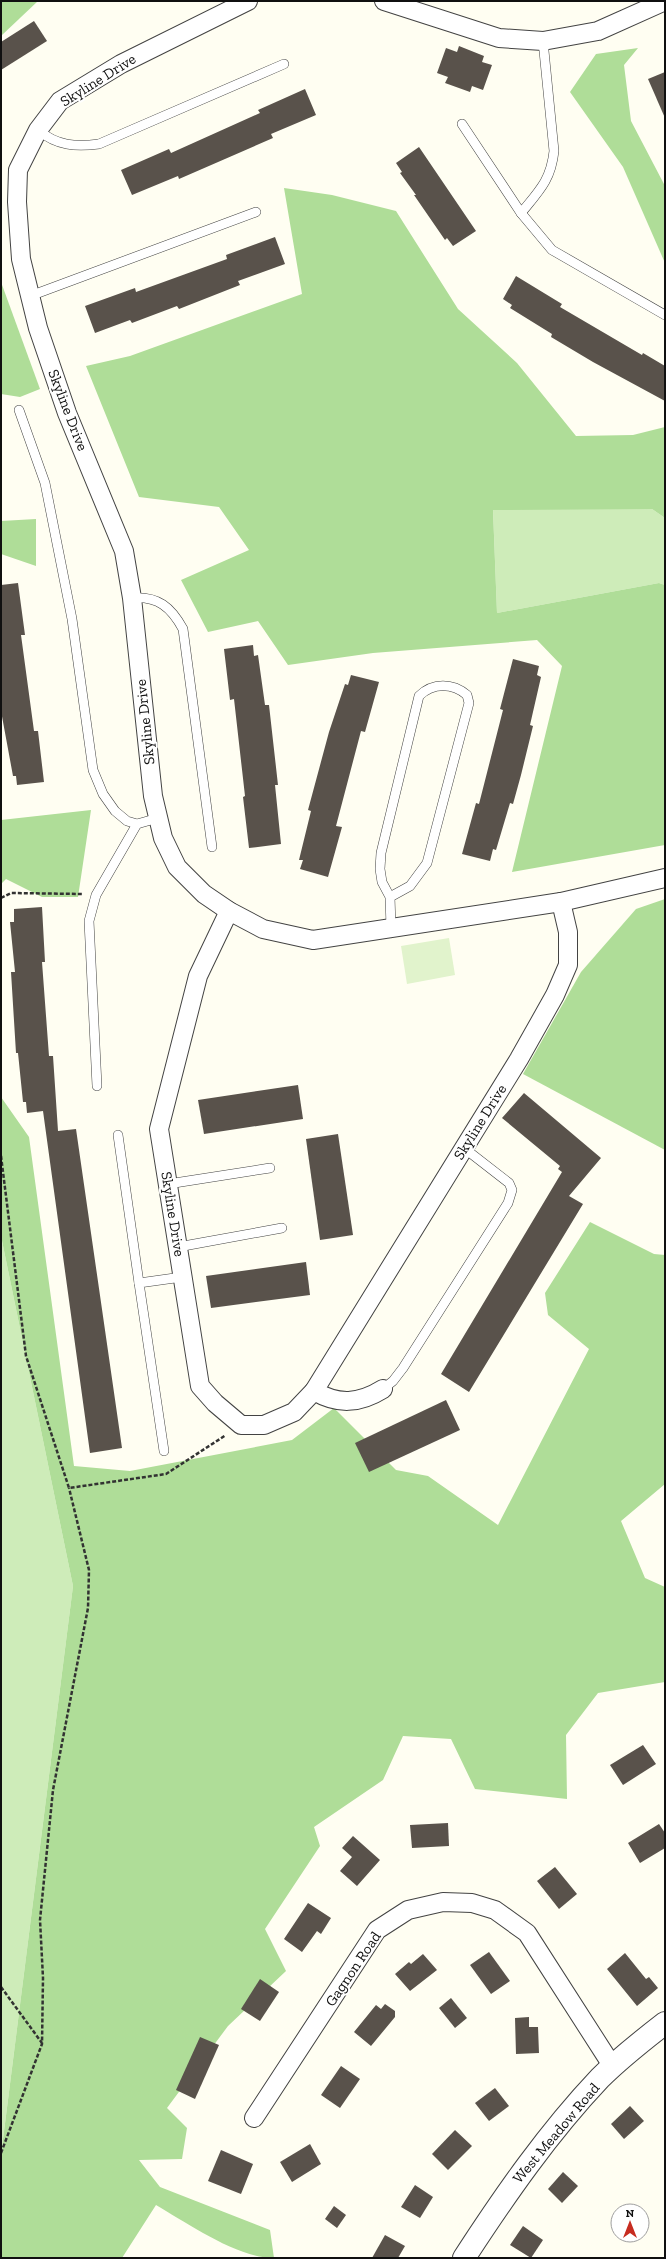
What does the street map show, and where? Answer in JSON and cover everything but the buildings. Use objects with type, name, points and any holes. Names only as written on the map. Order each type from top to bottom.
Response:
[{"type":"street","name":"Skyline Drive","points":[[248,1],[121,64],[60,101],[38,130],[18,170],[17,202],[22,259],[38,328],[67,414],[124,551],[132,598],[153,796],[163,838],[177,867],[204,894],[229,911],[263,929],[314,940],[561,902],[665,878]]},
{"type":"street","points":[[384,1],[424,8],[499,38],[543,42],[598,31],[665,1]]},
{"type":"street","name":"Skyline Drive","points":[[229,911],[198,976],[160,1129],[200,1386],[241,1425],[264,1425],[294,1412],[314,1391],[519,1059],[555,995],[568,965],[568,932],[561,902]]},
{"type":"street","points":[[314,1391],[329,1400],[344,1402],[364,1398],[383,1389]]},
{"type":"street","name":"Gagnon Road","points":[[254,2118],[376,1930],[408,1910],[443,1902],[472,1903],[495,1910],[526,1933],[613,2067]]},
{"type":"street","name":"West Meadow Road","points":[[464,2258],[504,2195],[548,2139],[601,2078],[665,2023]]},
{"type":"lane","points":[[521,213],[547,180],[552,170],[554,151],[543,42]]},
{"type":"lane","points":[[38,130],[47,137],[63,145],[82,146],[100,144],[284,64]]},
{"type":"lane","points":[[462,124],[521,213],[552,250],[665,315]]},
{"type":"lane","points":[[30,296],[256,212]]},
{"type":"lane","points":[[19,410],[45,483],[72,619],[93,770],[103,794],[115,811],[127,820],[137,824],[158,818]]},
{"type":"lane","points":[[132,598],[153,598],[170,611],[183,629],[212,847]]},
{"type":"lane","points":[[390,897],[410,886],[427,862],[469,703],[468,695],[460,689],[435,686],[427,688],[419,696],[381,853],[380,869],[382,882],[390,897],[391,927]]},
{"type":"lane","points":[[97,1086],[89,946],[89,921],[96,894],[137,824]]},
{"type":"lane","points":[[118,1135],[164,1451]]},
{"type":"lane","points":[[383,1389],[393,1381],[403,1368],[508,1203],[512,1190],[509,1183],[464,1148]]},
{"type":"lane","points":[[168,1184],[270,1168]]},
{"type":"lane","points":[[178,1247],[282,1228]]},
{"type":"lane","points":[[139,1283],[182,1276]]},
{"type":"path","points":[[1,898],[12,893],[96,894]]},
{"type":"path","points":[[1,1156],[26,1356],[69,1488],[89,1570],[88,1608],[53,1790],[40,1920],[43,1978],[42,2044],[1,2153]]},
{"type":"path","points":[[69,1488],[166,1474],[241,1425]]},
{"type":"path","points":[[1,1987],[42,2044]]},
{"type":"green space","points":[[1,1],[38,1],[1,36]]},
{"type":"green space","points":[[638,48],[624,65],[631,121],[665,186],[665,263],[623,167],[570,92],[596,54]]},
{"type":"green space","points":[[284,188],[332,195],[396,211],[458,309],[517,363],[576,436],[633,435],[665,427],[665,518],[652,509],[493,510],[497,613],[659,583],[665,585],[665,845],[512,872],[562,666],[537,640],[373,653],[288,665],[258,621],[208,632],[181,580],[249,550],[219,507],[139,497],[86,366],[130,356],[302,294]]},
{"type":"green space","points":[[1,282],[40,389],[20,397],[1,394]]},
{"type":"green space","points":[[493,509],[652,509],[665,518],[665,585],[659,583],[497,613]]},
{"type":"green space","points":[[36,519],[36,566],[1,554],[1,521]]},
{"type":"green space","points":[[91,810],[78,897],[42,897],[6,879],[1,884],[1,820]]},
{"type":"green space","points":[[665,899],[665,1150],[523,1074],[581,972],[636,909]]},
{"type":"green space","points":[[449,938],[455,975],[407,984],[401,946]]},
{"type":"green space","points":[[1,1097],[29,1137],[74,1466],[130,1471],[292,1440],[334,1408],[396,1470],[428,1476],[498,1525],[589,1349],[548,1315],[545,1293],[590,1222],[654,1254],[665,1255],[665,1484],[621,1521],[645,1578],[665,1587],[665,1682],[598,1693],[566,1735],[567,1799],[475,1789],[451,1739],[403,1736],[383,1780],[314,1827],[320,1846],[265,1929],[286,1971],[228,2026],[167,2108],[187,2128],[182,2159],[139,2160],[160,2187],[270,2230],[274,2258],[244,2252],[229,2246],[197,2230],[156,2205],[122,2258],[1,2258],[1,2155],[73,1586],[1,1236]]},
{"type":"green space","points":[[1,1236],[73,1586],[1,2155]]}]
